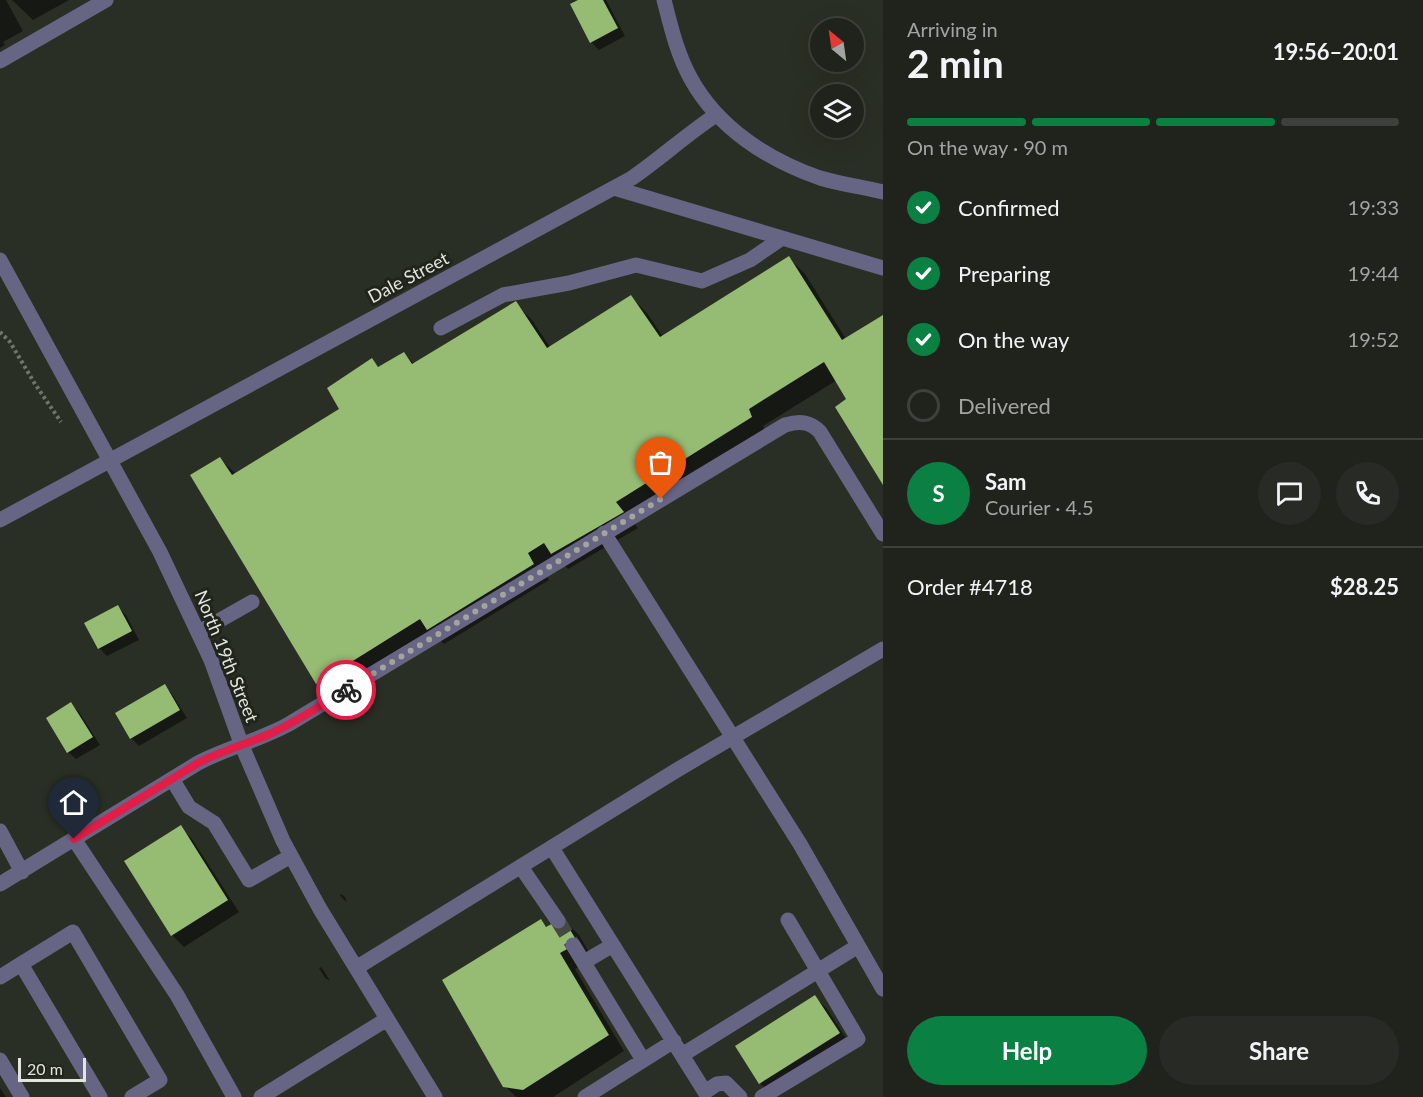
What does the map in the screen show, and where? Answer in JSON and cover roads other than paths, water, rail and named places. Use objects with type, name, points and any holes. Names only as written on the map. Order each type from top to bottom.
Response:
[{"type":"street","points":[[0,61],[106,0]]},
{"type":"street","points":[[664,0],[673,34],[690,78],[716,114],[745,140],[768,155],[820,178],[883,192]]},
{"type":"street","name":"Dale Street","points":[[0,520],[632,178],[668,153],[694,129],[716,114]]},
{"type":"street","points":[[614,188],[883,268]]},
{"type":"street","points":[[441,328],[503,295],[569,283],[636,265],[702,281],[750,260],[782,238]]},
{"type":"street","name":"North 19th Street","points":[[0,260],[160,552],[214,668],[242,746],[273,821],[291,856],[435,1097]]},
{"type":"street","points":[[0,884],[171,779],[218,753],[242,746],[278,730],[324,704],[785,424],[803,422],[811,424],[820,432],[883,534]]},
{"type":"street","points":[[604,533],[800,844],[883,989]]},
{"type":"street","points":[[198,633],[252,602]]},
{"type":"street","points":[[356,968],[732,737],[883,649]]},
{"type":"street","points":[[171,779],[189,807],[214,824],[249,880],[291,856]]},
{"type":"street","points":[[0,831],[22,872]]},
{"type":"street","points":[[74,839],[168,980],[234,1097]]},
{"type":"street","points":[[552,848],[705,1092],[717,1084],[726,1083],[740,1097]]},
{"type":"street","points":[[521,867],[558,921]]},
{"type":"street","points":[[762,1097],[858,1039],[788,920]]},
{"type":"street","points":[[0,976],[73,932],[160,1080],[132,1097]]},
{"type":"street","points":[[573,945],[644,1060]]},
{"type":"street","points":[[584,962],[613,945]]},
{"type":"street","points":[[682,1054],[858,946]]},
{"type":"street","points":[[21,964],[100,1097]]},
{"type":"street","points":[[261,1097],[387,1019]]},
{"type":"street","points":[[585,1097],[674,1041]]},
{"type":"street","points":[[0,1060],[22,1097]]},
{"type":"tunnel","points":[[558,921],[573,945]]}]
